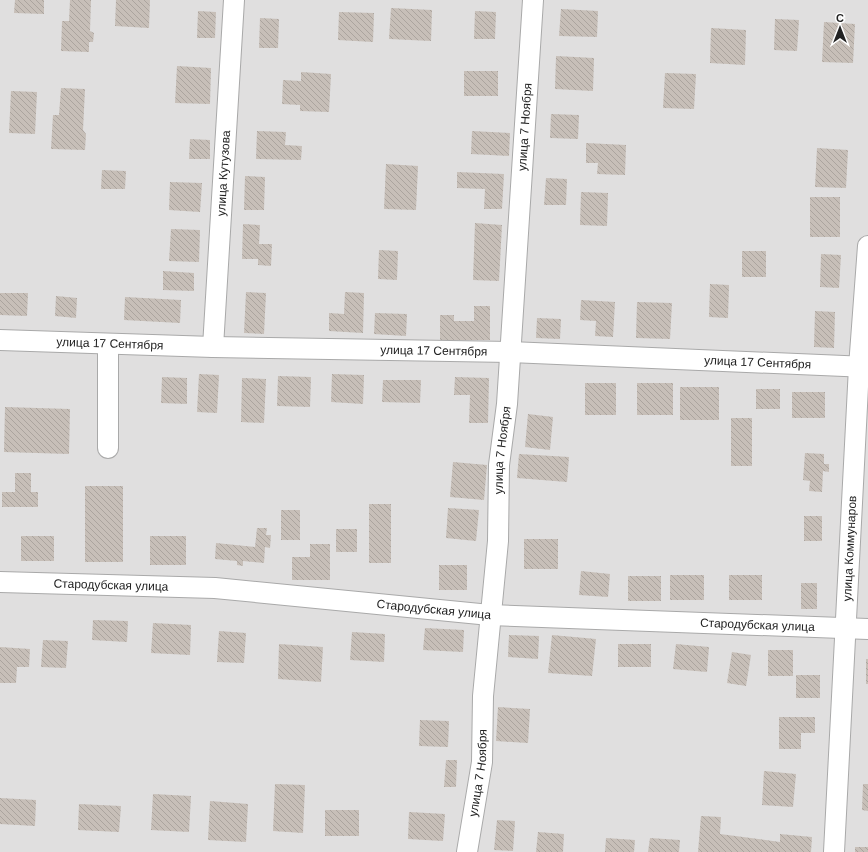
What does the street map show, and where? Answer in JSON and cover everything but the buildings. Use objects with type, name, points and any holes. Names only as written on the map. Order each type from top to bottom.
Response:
[{"type":"street","name":"улица Кутузова","points":[[213,347],[234,0]]},
{"type":"street","name":"улица 7 Ноября","points":[[467,852],[482,762],[483,696],[498,541],[499,465],[507,404],[533,0]]},
{"type":"street","name":"улица Коммунаров","points":[[834,852],[845,628],[863,367],[868,246]]},
{"type":"street","name":"улица 17 Сентября","points":[[0,340],[213,347],[510,352],[863,367]]},
{"type":"street","points":[[108,344],[108,448]]},
{"type":"street","name":"Стародубская улица","points":[[0,582],[215,588],[490,615],[868,629]]},
{"type":"shaded area","points":[[0,0],[868,0],[868,852],[0,852]]}]
